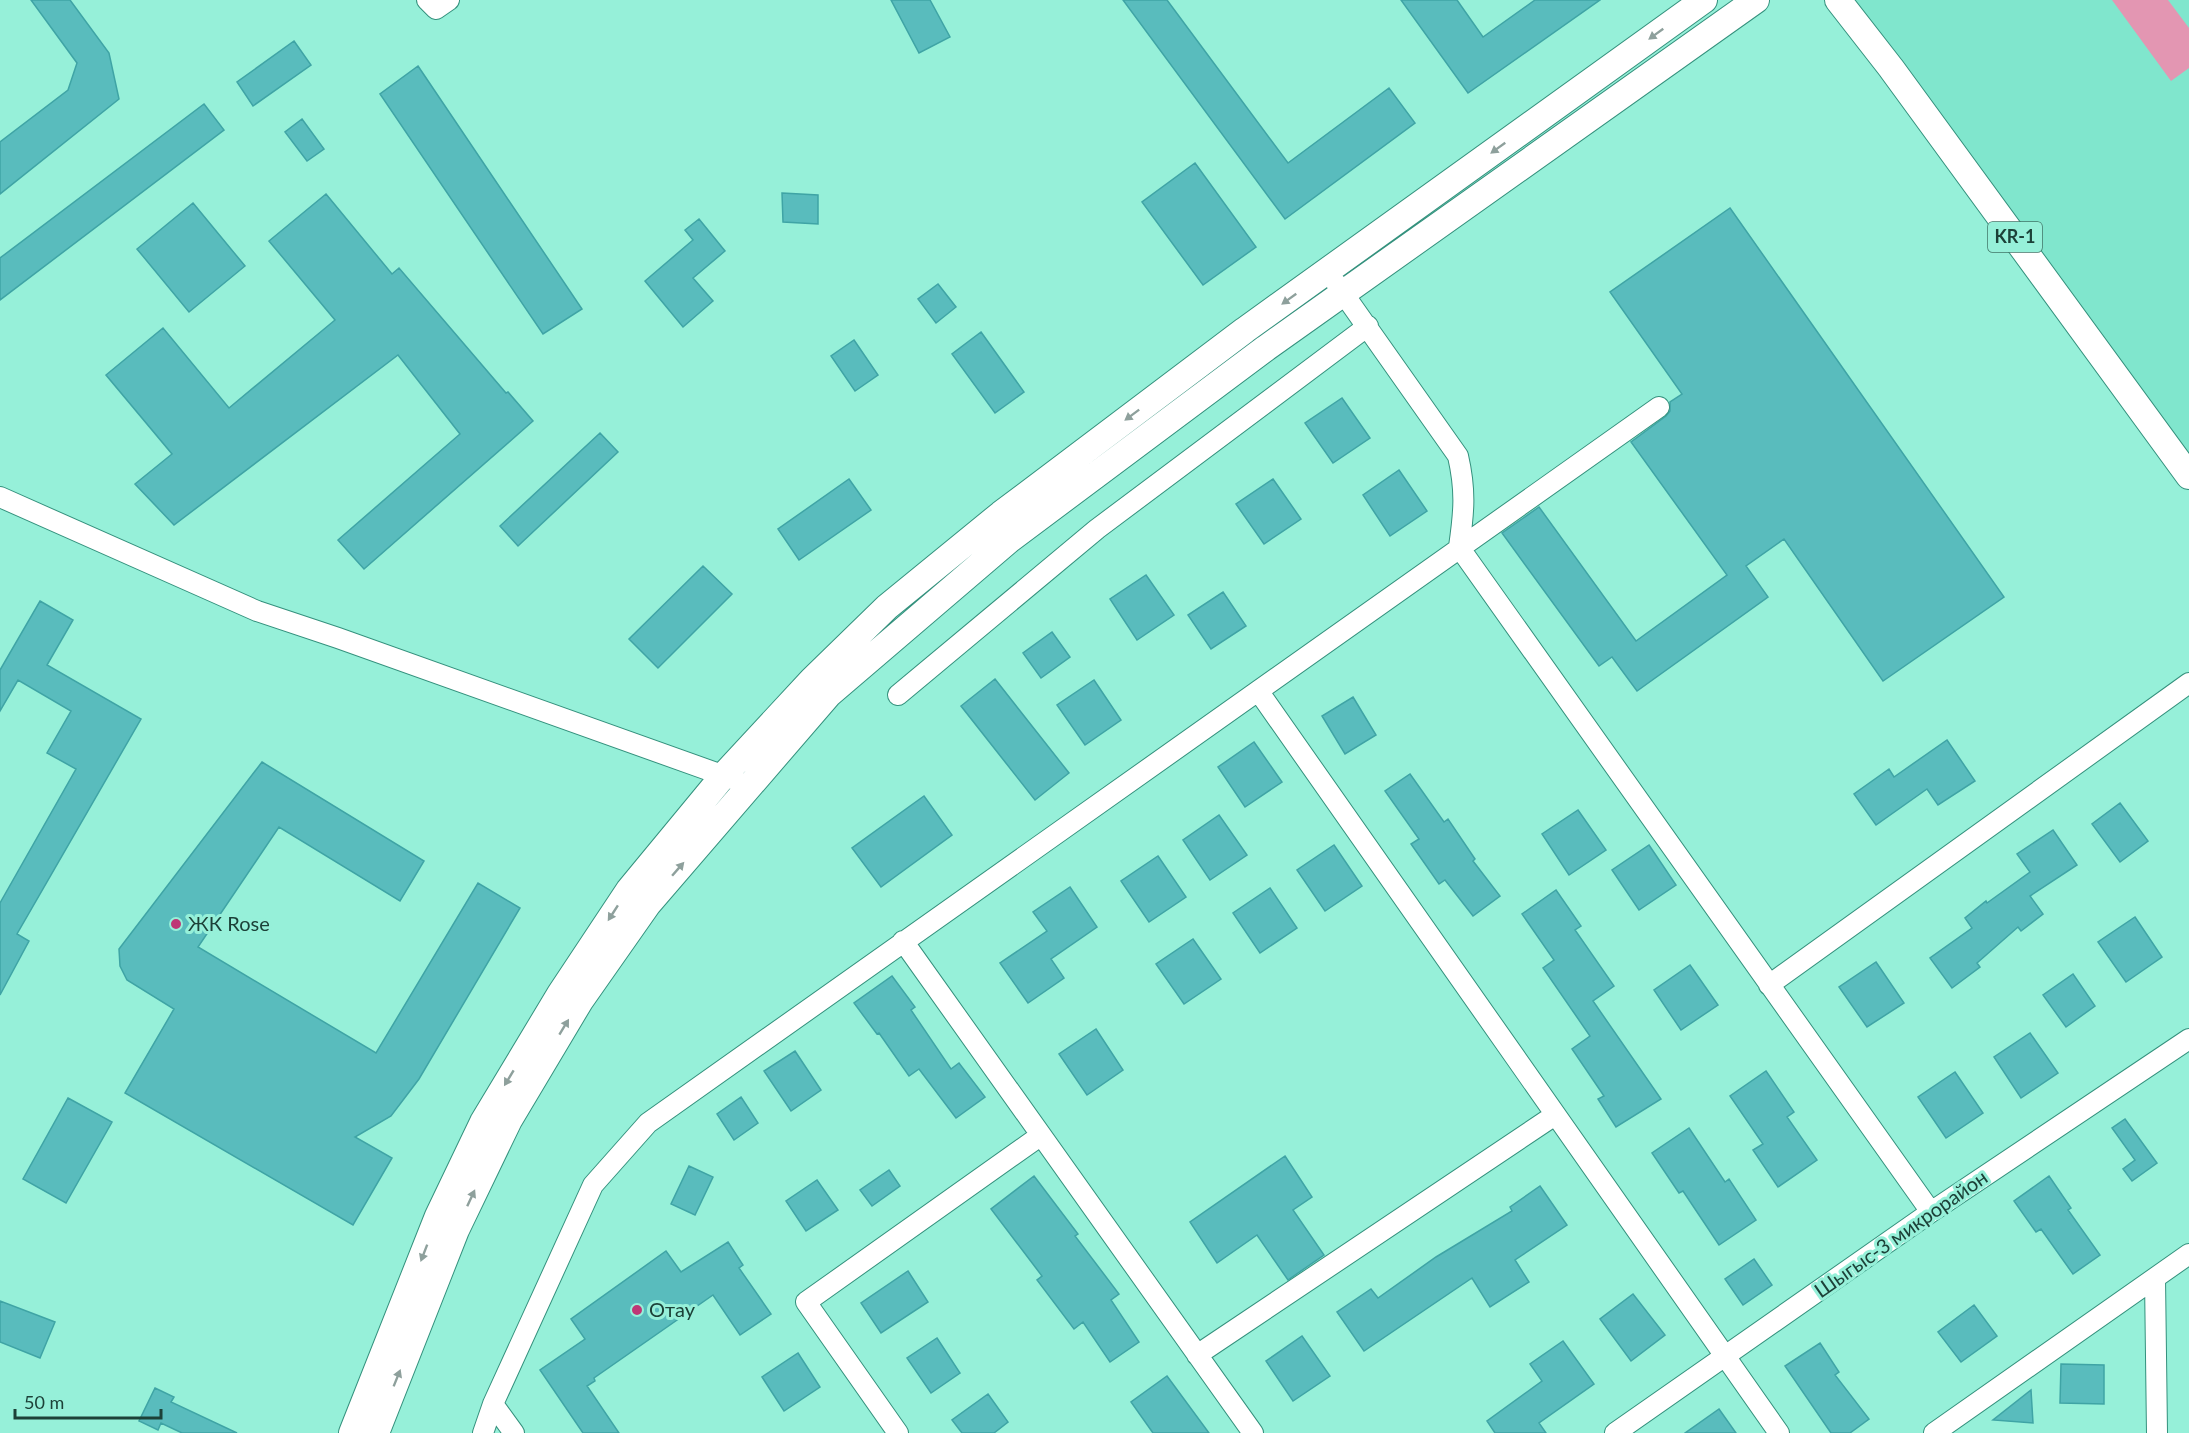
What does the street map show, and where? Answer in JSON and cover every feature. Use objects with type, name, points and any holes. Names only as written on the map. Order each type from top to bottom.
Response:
[{"type":"main road","points":[[352,1433],[438,1216],[483,1122],[561,994],[629,890],[724,774],[812,680],[887,607],[1001,514],[1245,330],[1704,0]]},
{"type":"main road","points":[[376,1433],[456,1230],[508,1120],[580,1001],[648,904],[829,694],[1009,540],[1257,355],[1756,0]]},
{"type":"main road","name":"KR-1","points":[[1838,0],[1891,68],[2189,476]]},
{"type":"street","points":[[427,0],[436,9],[449,0]]},
{"type":"street","points":[[1328,271],[1458,456],[1465,506],[1460,547],[1930,1212]]},
{"type":"street","points":[[898,694],[1097,529],[1368,326]]},
{"type":"street","points":[[483,1433],[493,1404],[593,1185],[648,1123],[1659,407]]},
{"type":"street","points":[[0,497],[257,611],[724,774],[749,786]]},
{"type":"street","points":[[1769,985],[2189,683]]},
{"type":"street","points":[[1259,692],[1779,1433]]},
{"type":"street","points":[[903,941],[1253,1433]]},
{"type":"street","name":"Шыгыс-3 микрорайон","points":[[1615,1433],[1930,1212],[2189,1039]]},
{"type":"street","points":[[1197,1355],[1555,1115]]},
{"type":"street","points":[[898,1433],[806,1302],[1040,1136]]},
{"type":"street","points":[[1934,1433],[2189,1254]]},
{"type":"street","points":[[2155,1278],[2157,1433]]},
{"type":"street","points":[[493,1404],[514,1433]]},
{"type":"shaded area","points":[[1846,0],[2189,0],[2189,473]]},
{"type":"shaded area","points":[[2112,0],[2168,0],[2189,28],[2189,68],[2171,81]]},
{"type":"building","points":[[31,0],[70,0],[109,53],[119,99],[0,194],[0,142],[68,90],[77,63]]},
{"type":"building","points":[[891,0],[930,0],[950,37],[919,53]]},
{"type":"building","points":[[1123,0],[1167,0],[1288,163],[1389,88],[1415,123],[1285,219]]},
{"type":"building","points":[[1401,0],[1457,0],[1483,37],[1535,0],[1600,0],[1468,93]]},
{"type":"building","points":[[294,41],[311,65],[253,106],[237,82]]},
{"type":"building","points":[[418,66],[582,309],[543,334],[380,94]]},
{"type":"building","points":[[204,104],[224,130],[0,300],[0,258]]},
{"type":"building","points":[[302,119],[324,149],[307,161],[285,132]]},
{"type":"building","points":[[1195,163],[1256,247],[1203,285],[1142,202]]},
{"type":"building","points":[[782,193],[818,195],[818,224],[783,222]]},
{"type":"building","points":[[326,194],[392,274],[399,268],[506,393],[508,392],[533,421],[364,569],[338,540],[460,434],[398,355],[174,525],[135,484],[172,454],[106,375],[163,328],[229,408],[335,320],[269,241]]},
{"type":"building","points":[[193,203],[245,266],[189,312],[137,249]]},
{"type":"building","points":[[1730,208],[2004,597],[1883,681],[1784,539],[1746,566],[1768,597],[1637,691],[1612,657],[1599,666],[1502,533],[1539,507],[1636,641],[1727,575],[1631,442],[1666,416],[1670,411],[1670,402],[1682,394],[1610,292]]},
{"type":"building","points":[[699,219],[725,251],[693,278],[713,301],[683,327],[645,281],[693,240],[685,230]]},
{"type":"building","points":[[938,284],[956,307],[936,323],[918,299]]},
{"type":"building","points":[[981,332],[1024,392],[995,413],[952,354]]},
{"type":"building","points":[[854,340],[878,375],[855,391],[831,356]]},
{"type":"building","points":[[1342,398],[1370,438],[1333,463],[1305,423]]},
{"type":"building","points":[[600,433],[618,452],[518,546],[500,526]]},
{"type":"building","points":[[1399,470],[1427,511],[1390,536],[1363,495]]},
{"type":"building","points":[[849,479],[871,510],[799,560],[778,529]]},
{"type":"building","points":[[1273,479],[1301,519],[1264,544],[1236,504]]},
{"type":"building","points":[[703,566],[732,594],[658,668],[629,639]]},
{"type":"building","points":[[1146,575],[1174,615],[1137,640],[1110,599]]},
{"type":"building","points":[[1223,592],[1246,626],[1211,649],[1188,615]]},
{"type":"building","points":[[40,601],[73,620],[47,665],[141,719],[17,934],[29,941],[0,995],[0,903],[76,769],[47,753],[71,711],[18,680],[0,711],[0,670]]},
{"type":"building","points":[[1052,632],[1070,657],[1041,678],[1023,653]]},
{"type":"building","points":[[995,679],[1069,773],[1035,800],[961,706]]},
{"type":"building","points":[[1094,680],[1121,720],[1085,745],[1057,705]]},
{"type":"building","points":[[1353,697],[1376,735],[1345,754],[1322,716]]},
{"type":"building","points":[[1947,740],[1975,781],[1938,805],[1927,789],[1876,825],[1854,794],[1889,769],[1894,777]]},
{"type":"building","points":[[1254,742],[1282,782],[1245,807],[1218,767]]},
{"type":"building","points":[[262,762],[424,861],[400,901],[279,827],[198,947],[376,1053],[478,883],[520,908],[419,1079],[391,1116],[355,1137],[392,1158],[353,1225],[125,1093],[174,1009],[127,980],[120,966],[119,949]]},
{"type":"building","points":[[1410,774],[1444,822],[1448,819],[1475,859],[1473,861],[1500,896],[1473,916],[1445,880],[1439,884],[1411,844],[1419,839],[1385,791]]},
{"type":"building","points":[[924,796],[952,835],[881,887],[852,848]]},
{"type":"building","points":[[2120,803],[2148,841],[2120,862],[2092,824]]},
{"type":"building","points":[[1578,810],[1606,850],[1569,875],[1542,834]]},
{"type":"building","points":[[1219,815],[1247,855],[1210,880],[1183,840]]},
{"type":"building","points":[[2053,830],[2077,865],[2030,896],[2043,914],[2021,931],[2018,927],[1977,963],[1980,967],[1952,988],[1930,958],[1972,928],[1965,918],[2030,872],[2017,854]]},
{"type":"building","points":[[1334,845],[1362,886],[1325,911],[1297,870]]},
{"type":"building","points":[[1649,845],[1676,885],[1639,910],[1612,870]]},
{"type":"building","points":[[1158,856],[1186,897],[1149,922],[1121,881]]},
{"type":"building","points":[[1070,887],[1097,927],[1051,959],[1064,978],[1028,1003],[1000,963],[1047,931],[1033,912]]},
{"type":"building","points":[[1270,888],[1297,928],[1260,953],[1233,913]]},
{"type":"building","points":[[1556,890],[1581,926],[1575,930],[1614,986],[1593,1001],[1661,1099],[1616,1127],[1598,1099],[1604,1096],[1572,1049],[1590,1036],[1543,968],[1554,960],[1522,914]]},
{"type":"building","points":[[2135,917],[2162,957],[2126,982],[2098,942]]},
{"type":"building","points":[[1193,939],[1221,979],[1184,1004],[1156,964]]},
{"type":"building","points":[[1876,962],[1904,1003],[1867,1027],[1839,987]]},
{"type":"building","points":[[1690,965],[1718,1005],[1681,1030],[1654,990]]},
{"type":"building","points":[[2073,974],[2095,1006],[2066,1027],[2043,995]]},
{"type":"building","points":[[892,976],[915,1007],[911,1010],[951,1069],[959,1063],[985,1097],[956,1118],[919,1069],[909,1076],[879,1033],[877,1034],[854,1003]]},
{"type":"building","points":[[1096,1029],[1123,1070],[1087,1095],[1059,1054]]},
{"type":"building","points":[[2030,1033],[2058,1073],[2021,1098],[1994,1057]]},
{"type":"building","points":[[795,1051],[821,1090],[791,1111],[764,1071]]},
{"type":"building","points":[[1766,1071],[1794,1112],[1787,1117],[1817,1160],[1778,1187],[1753,1150],[1763,1144],[1730,1096]]},
{"type":"building","points":[[1955,1072],[1983,1113],[1946,1138],[1918,1097]]},
{"type":"building","points":[[741,1097],[758,1123],[734,1140],[717,1114]]},
{"type":"building","points":[[68,1098],[112,1122],[66,1203],[23,1179]]},
{"type":"building","points":[[2125,1119],[2157,1163],[2132,1181],[2123,1169],[2135,1160],[2112,1128]]},
{"type":"building","points":[[1689,1128],[1725,1182],[1729,1179],[1756,1220],[1719,1245],[1683,1191],[1679,1193],[1652,1153]]},
{"type":"building","points":[[1285,1156],[1312,1197],[1293,1210],[1324,1255],[1288,1280],[1257,1235],[1217,1263],[1190,1222]]},
{"type":"building","points":[[689,1166],[713,1177],[695,1215],[671,1204]]},
{"type":"building","points":[[889,1170],[900,1186],[872,1206],[860,1190]]},
{"type":"building","points":[[1034,1176],[1078,1234],[1075,1236],[1119,1294],[1111,1300],[1139,1342],[1110,1362],[1083,1322],[1074,1329],[1037,1280],[1042,1276],[991,1209]]},
{"type":"building","points":[[2049,1176],[2071,1208],[2068,1210],[2100,1255],[2073,1274],[2041,1229],[2036,1232],[2014,1201]]},
{"type":"building","points":[[817,1180],[838,1210],[806,1231],[786,1201]]},
{"type":"building","points":[[1540,1186],[1567,1225],[1515,1260],[1529,1282],[1490,1307],[1472,1278],[1364,1351],[1337,1312],[1371,1289],[1378,1298],[1436,1257],[1512,1211],[1510,1207]]},
{"type":"building","points":[[728,1242],[743,1265],[739,1268],[771,1314],[740,1335],[713,1295],[594,1378],[595,1381],[587,1386],[619,1433],[583,1433],[540,1370],[585,1339],[571,1319],[666,1251],[681,1272]]},
{"type":"building","points":[[1754,1259],[1772,1285],[1743,1305],[1725,1279]]},
{"type":"building","points":[[908,1271],[928,1302],[881,1333],[861,1303]]},
{"type":"building","points":[[1633,1294],[1665,1335],[1631,1361],[1600,1319]]},
{"type":"building","points":[[0,1301],[55,1322],[40,1358],[0,1342]]},
{"type":"building","points":[[1974,1305],[1997,1336],[1961,1362],[1938,1332]]},
{"type":"building","points":[[1302,1336],[1330,1376],[1293,1401],[1266,1361]]},
{"type":"building","points":[[937,1338],[960,1373],[931,1393],[907,1358]]},
{"type":"building","points":[[1563,1341],[1594,1384],[1539,1423],[1546,1433],[1495,1433],[1487,1421],[1542,1381],[1530,1364]]},
{"type":"building","points":[[1820,1343],[1839,1372],[1835,1375],[1869,1419],[1850,1433],[1831,1433],[1785,1366]]},
{"type":"building","points":[[798,1353],[820,1387],[784,1411],[762,1377]]},
{"type":"building","points":[[2061,1364],[2104,1365],[2104,1404],[2060,1403]]},
{"type":"building","points":[[1167,1376],[1209,1433],[1153,1433],[1131,1402]]},
{"type":"building","points":[[155,1388],[174,1397],[171,1402],[237,1433],[182,1433],[161,1423],[158,1430],[139,1421]]},
{"type":"building","points":[[2031,1390],[2033,1423],[1993,1420]]},
{"type":"building","points":[[988,1394],[1008,1422],[994,1433],[962,1433],[952,1420]]},
{"type":"building","points":[[1719,1409],[1736,1433],[1685,1433]]},
{"type":"place","name":"ЖК Rose","points":[[176,924]]},
{"type":"place","name":"Отау","points":[[637,1310]]}]
